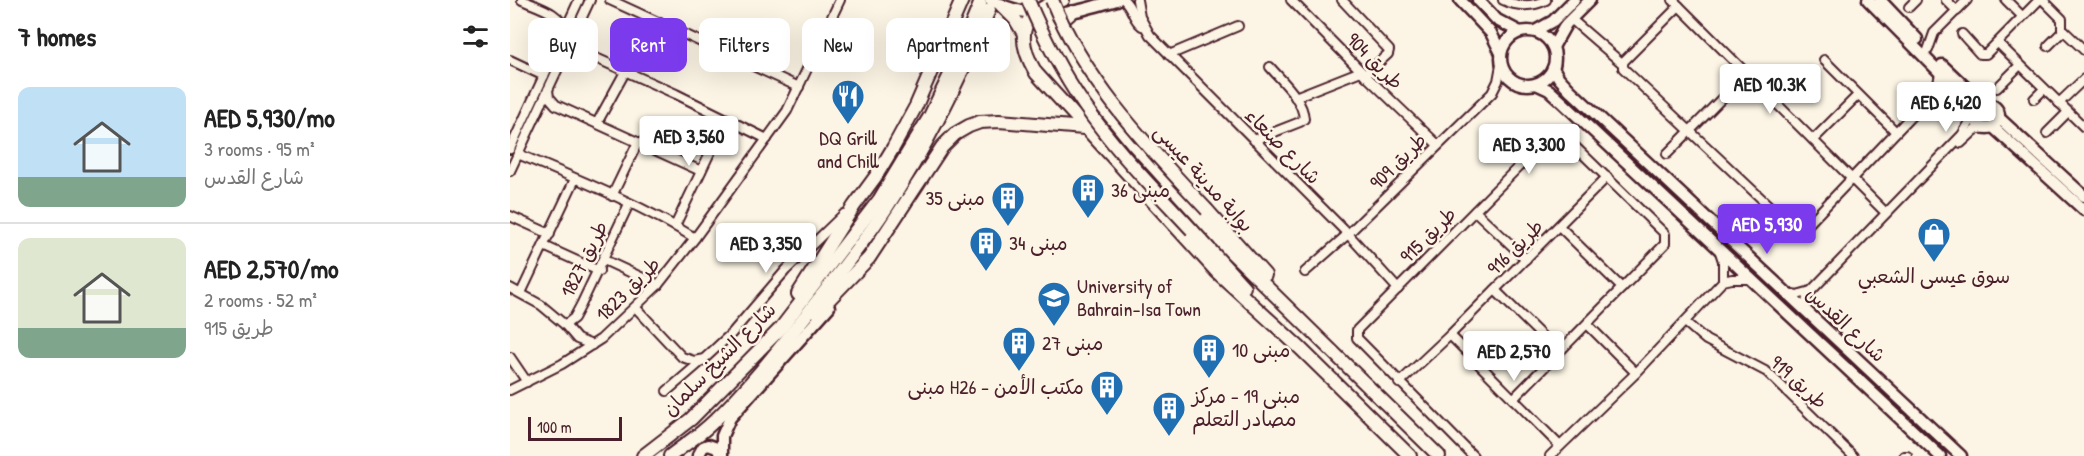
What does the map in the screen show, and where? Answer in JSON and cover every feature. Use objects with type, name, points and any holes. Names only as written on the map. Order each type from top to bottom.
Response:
[{"type":"main road","points":[[952,18],[953,0]]},
{"type":"main road","points":[[955,18],[962,0]]},
{"type":"main road","name":"بوابة مدينة عيسى","points":[[1052,0],[1069,37],[1108,97],[1156,155],[1348,368]]},
{"type":"main road","points":[[1034,8],[1063,0]]},
{"type":"main road","points":[[990,5],[1071,12],[1116,0]]},
{"type":"main road","points":[[1460,0],[1491,33],[1500,53],[1501,65],[1509,78],[1515,82],[1522,85],[1536,84],[1549,75],[1555,57],[1553,47],[1545,37],[1535,32],[1520,32],[1509,37],[1500,53]]},
{"type":"main road","points":[[1478,0],[1497,20],[1520,32]]},
{"type":"main road","points":[[1535,32],[1553,21],[1574,0]]},
{"type":"main road","points":[[1553,47],[1558,34],[1590,0]]},
{"type":"main road","points":[[1868,0],[1952,86],[1978,109]]},
{"type":"main road","points":[[1880,0],[1928,50],[1978,109],[1977,123],[1992,124],[2084,196]]},
{"type":"main road","points":[[990,5],[1015,19],[1024,34]]},
{"type":"main road","name":"شارع الشيخ سلمان","points":[[670,456],[711,424],[775,354],[885,210],[914,164],[966,66],[990,5]]},
{"type":"main road","name":"شارع الشيخ سلمان","points":[[643,456],[691,419],[781,328],[879,200],[930,116],[957,60],[990,5]]},
{"type":"main road","points":[[1034,8],[1024,34],[1024,44],[1028,59],[1036,73],[1217,272],[1300,348],[1410,456]]},
{"type":"main road","points":[[1034,8],[1055,36],[1089,90],[1133,144],[1232,253],[1439,456]]},
{"type":"main road","points":[[1034,8],[1054,55],[1084,105],[1115,144],[1192,231],[1300,348]]},
{"type":"main road","points":[[1055,36],[1063,20],[1071,12]]},
{"type":"main road","name":"شارع القدس","points":[[1553,68],[1570,90],[1961,456]]},
{"type":"main road","points":[[738,371],[802,288],[854,206],[876,176],[916,106],[931,72]]},
{"type":"main road","name":"شارع القدس","points":[[1536,84],[1549,90],[1560,100],[1940,456]]},
{"type":"main road","points":[[1040,125],[1070,112],[1089,90]]},
{"type":"main road","points":[[1978,109],[1990,104],[1996,108],[1992,124]]},
{"type":"main road","points":[[721,456],[722,436],[730,418],[851,283],[942,147],[956,134],[969,126],[999,121],[1084,128]]},
{"type":"main road","points":[[1992,124],[2084,210]]},
{"type":"main road","points":[[775,354],[869,258]]},
{"type":"main road","points":[[698,456],[703,447],[708,445],[717,448],[721,456]]},
{"type":"street","points":[[522,0],[557,18]]},
{"type":"street","points":[[510,171],[588,4],[598,0]]},
{"type":"street","points":[[610,0],[799,87]]},
{"type":"street","name":"طريق 1823","points":[[510,390],[574,357],[592,345],[636,308],[658,285],[787,111],[840,0]]},
{"type":"street","name":"شارع صنعاء","points":[[1124,0],[1136,20],[1348,234],[1398,289]]},
{"type":"street","name":"شارع صنعاء","points":[[1137,0],[1138,12],[1144,27]]},
{"type":"street","points":[[1295,97],[1363,73],[1388,54],[1389,50],[1342,0]]},
{"type":"street","points":[[1503,0],[1510,4],[1526,5],[1539,4],[1546,0]]},
{"type":"street","points":[[1909,7],[1916,0]]},
{"type":"street","points":[[1946,0],[1957,10]]},
{"type":"street","points":[[1928,50],[1934,33],[1967,0]]},
{"type":"street","points":[[2006,0],[2022,16]]},
{"type":"street","points":[[1962,34],[1982,54],[1987,53],[2022,16],[2041,0],[2053,3],[2062,19],[2063,31],[2084,50]]},
{"type":"street","points":[[555,16],[566,14],[579,1]]},
{"type":"street","points":[[571,18],[579,1]]},
{"type":"street","name":"طريق 904","points":[[1297,2],[1363,73],[1438,145]]},
{"type":"street","points":[[1623,64],[1676,3],[1886,213]]},
{"type":"street","points":[[1571,19],[1623,64],[1624,69],[1799,234],[1937,89],[1940,73]]},
{"type":"street","points":[[1170,55],[1238,26]]},
{"type":"street","points":[[2048,46],[2063,31]]},
{"type":"street","points":[[1916,38],[1934,33]]},
{"type":"street","points":[[1998,43],[2083,126]]},
{"type":"street","points":[[510,60],[544,76]]},
{"type":"street","points":[[1824,60],[1896,132]]},
{"type":"street","name":"طريق 909","points":[[1305,272],[1348,234],[1494,90],[1501,65]]},
{"type":"street","points":[[1997,88],[2020,65]]},
{"type":"street","points":[[1254,140],[1302,120],[1304,114],[1295,97],[1270,67]]},
{"type":"street","points":[[510,149],[546,72]]},
{"type":"street","points":[[597,123],[625,72],[766,139]]},
{"type":"street","points":[[1667,154],[1746,74]]},
{"type":"street","points":[[2059,103],[2084,78]]},
{"type":"street","points":[[1937,89],[1952,86]]},
{"type":"street","points":[[2034,99],[2044,89]]},
{"type":"street","points":[[548,90],[549,97],[556,105],[701,171]]},
{"type":"street","points":[[1813,140],[1858,94]]},
{"type":"street","points":[[530,128],[544,111],[556,105]]},
{"type":"street","points":[[1805,310],[1811,291],[1966,130],[1978,109]]},
{"type":"street","points":[[2047,134],[2068,112]]},
{"type":"street","points":[[675,226],[726,119]]},
{"type":"street","points":[[1936,162],[1946,157],[1975,130],[1992,124]]},
{"type":"street","points":[[510,140],[519,130]]},
{"type":"street","name":"طريق 915","points":[[1473,456],[1357,339],[1356,333],[1358,328],[1556,130],[1562,132],[1666,237],[1665,244],[1513,399]]},
{"type":"street","points":[[612,196],[638,142]]},
{"type":"street","points":[[518,154],[629,204],[695,238]]},
{"type":"street","name":"طريق 916","points":[[1399,383],[1607,177]]},
{"type":"street","points":[[521,293],[575,179]]},
{"type":"street","name":"طريق 1827","points":[[565,325],[574,318],[604,260],[629,204]]},
{"type":"street","points":[[667,391],[732,333],[786,270],[854,206]]},
{"type":"street","points":[[1475,211],[1526,259]]},
{"type":"street","points":[[510,216],[550,234]]},
{"type":"street","name":"طريق 916","points":[[1558,226],[1622,288]]},
{"type":"street","points":[[544,246],[598,271]]},
{"type":"street","points":[[1718,248],[1723,261],[1723,281]]},
{"type":"street","points":[[604,260],[658,285]]},
{"type":"street","points":[[1550,456],[1636,373],[1723,281],[1738,278],[1752,280]]},
{"type":"street","points":[[510,288],[541,306],[565,325],[575,337],[578,346],[574,357]]},
{"type":"street","name":"طريق 916","points":[[1495,290],[1558,353]]},
{"type":"street","points":[[1787,293],[1802,294],[1811,291]]},
{"type":"street","points":[[636,308],[682,357],[694,361],[704,359]]},
{"type":"street","name":"طريق 919","points":[[1685,322],[1706,340],[1767,372],[1853,456]]},
{"type":"street","points":[[1587,324],[1636,373]]},
{"type":"street","points":[[1450,335],[1560,446]]},
{"type":"street","points":[[575,337],[592,345]]},
{"type":"street","points":[[510,357],[527,382]]},
{"type":"place","name":"DQ Grill and Chill","points":[[848,125]]},
{"type":"place","name":"مبنى 36","points":[[1088,219]]},
{"type":"place","name":"مبنى 35","points":[[1008,227]]},
{"type":"place","name":"سوق عيسى الشعبي","points":[[1934,263]]},
{"type":"place","name":"مبنى 34","points":[[986,272]]},
{"type":"place","name":"University of Bahrain-Isa Town","points":[[1054,327]]},
{"type":"place","name":"مبنى 27","points":[[1019,372]]},
{"type":"place","name":"مبنى 10","points":[[1209,379]]},
{"type":"place","name":"مبنى H26 - مكتب الأمن","points":[[1107,416]]},
{"type":"place","name":"مبنى 19 - مركز مصادر التعلم","points":[[1169,437]]}]
